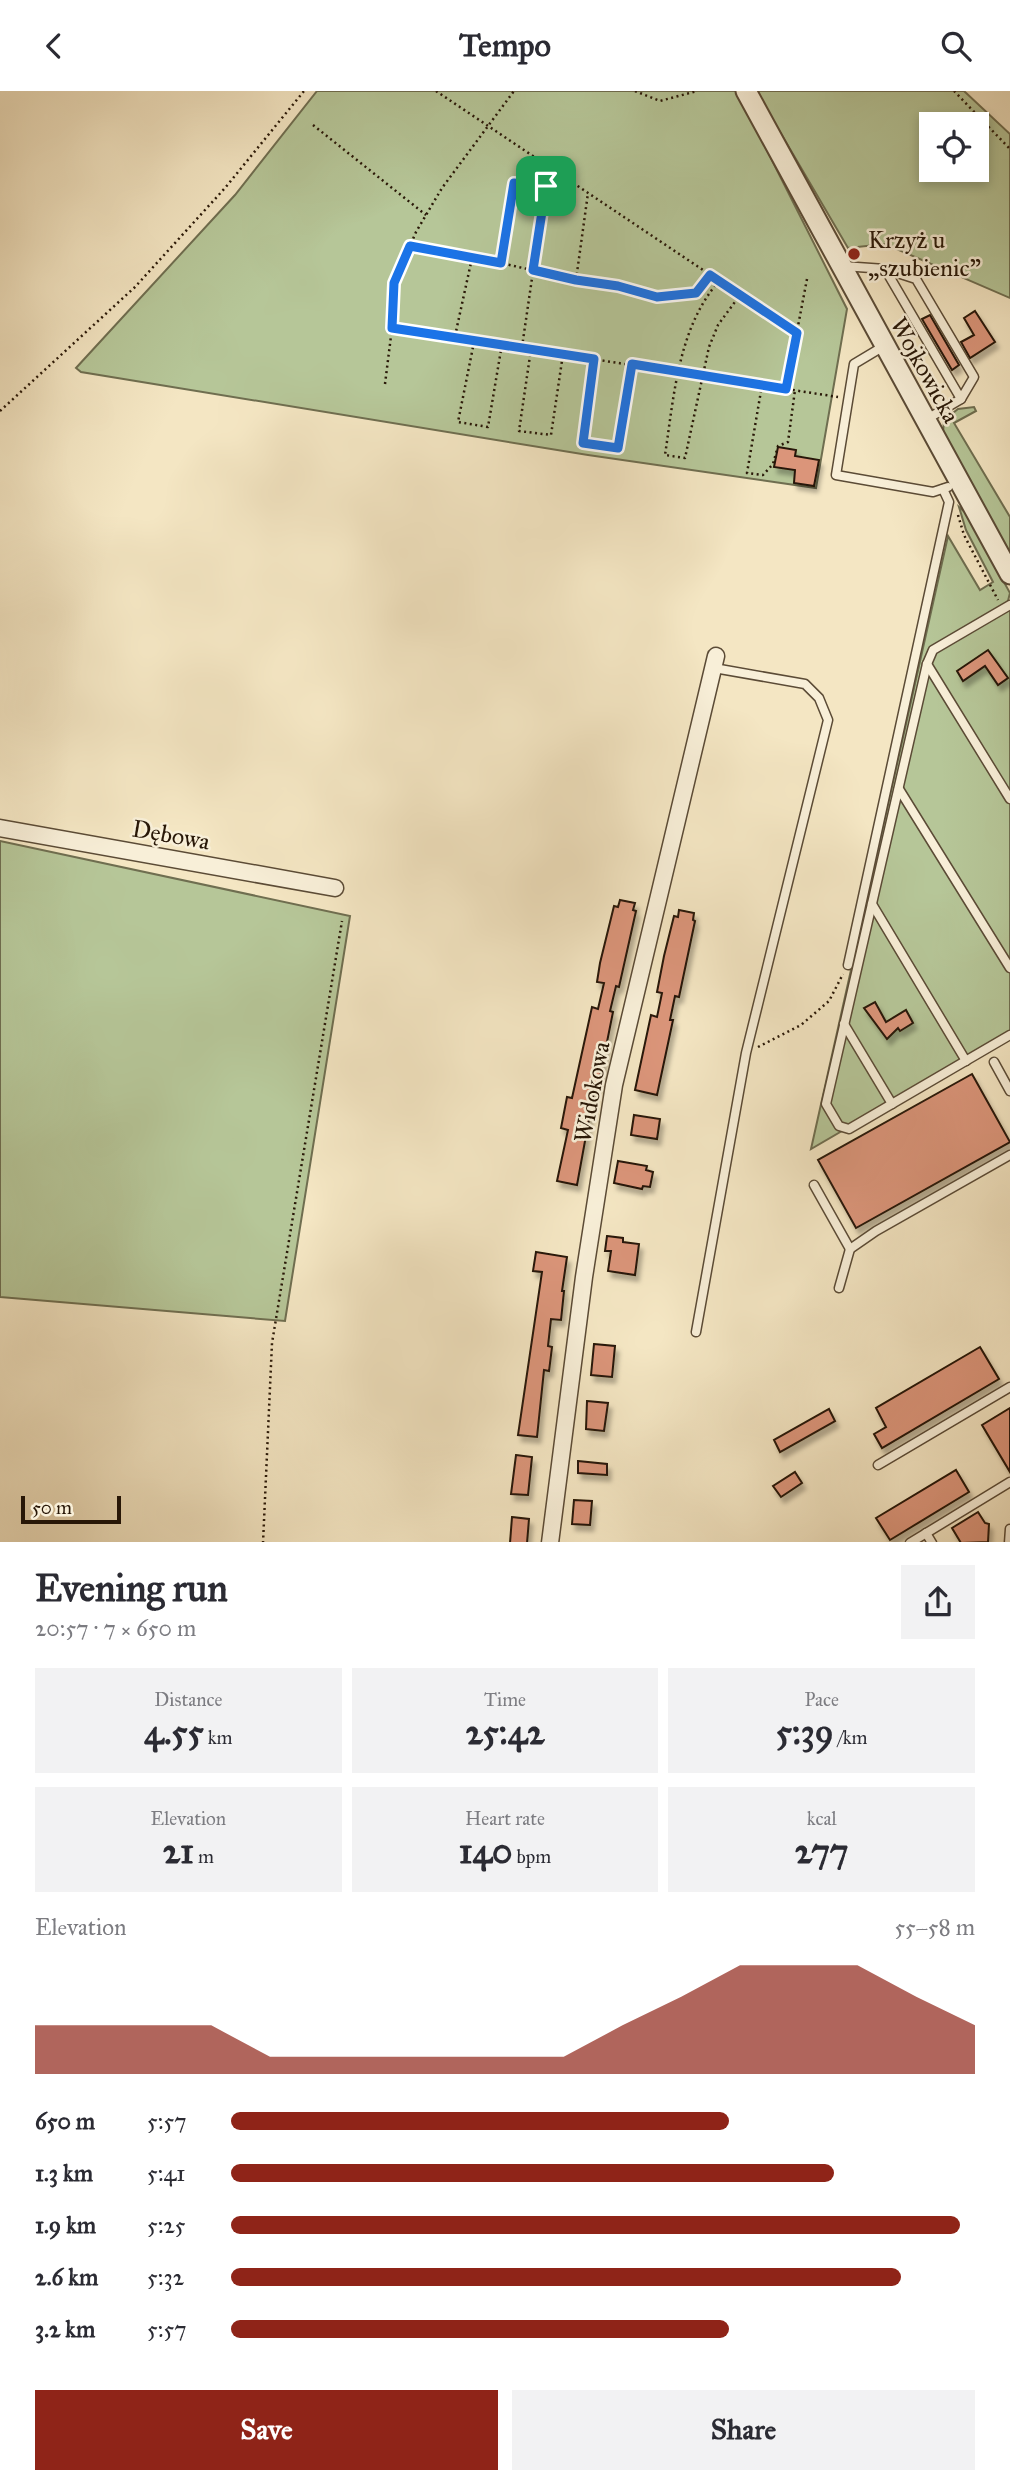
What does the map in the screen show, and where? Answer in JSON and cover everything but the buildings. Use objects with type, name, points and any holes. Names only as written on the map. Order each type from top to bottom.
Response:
[{"type":"street","name":"Wojkowicka","points":[[746,91],[925,420],[950,486],[1010,574]]},
{"type":"street","name":"Widokowa","points":[[550,1542],[583,1277],[614,1086],[715,662]]},
{"type":"street","name":"Dębowa","points":[[0,828],[335,888]]},
{"type":"lane","points":[[840,266],[885,269],[916,279],[974,377],[961,399],[925,420]]},
{"type":"lane","points":[[885,269],[961,399]]},
{"type":"lane","points":[[848,965],[949,502],[950,486],[933,492],[835,475],[854,364],[884,346]]},
{"type":"lane","points":[[1006,607],[933,650],[826,1104],[839,1126],[849,1129],[1010,1035]]},
{"type":"lane","points":[[696,1332],[746,1053],[828,720],[819,698],[805,684],[715,662]]},
{"type":"lane","points":[[928,664],[1010,799]]},
{"type":"lane","points":[[899,789],[1010,968]]},
{"type":"lane","points":[[872,904],[965,1061]]},
{"type":"lane","points":[[844,1024],[892,1104]]},
{"type":"lane","points":[[994,1062],[1010,1091]]},
{"type":"lane","points":[[839,1288],[850,1249],[876,1231],[1010,1155]]},
{"type":"lane","points":[[814,1185],[850,1249]]},
{"type":"lane","points":[[878,1465],[1010,1387]]},
{"type":"lane","points":[[910,1542],[1010,1482]]},
{"type":"lane","points":[[1009,1542],[1010,1529]]},
{"type":"lane","points":[[926,1533],[932,1542]]},
{"type":"path","points":[[0,411],[135,287],[225,188],[304,91]]},
{"type":"path","points":[[436,91],[797,333]]},
{"type":"path","points":[[385,384],[394,283],[410,246],[442,188],[514,91]]},
{"type":"path","points":[[635,91],[660,101],[697,91]]},
{"type":"path","points":[[954,91],[1010,149]]},
{"type":"path","points":[[313,125],[426,215]]},
{"type":"path","points":[[522,347],[546,186],[551,169]]},
{"type":"path","points":[[501,263],[514,183],[546,186]]},
{"type":"path","points":[[576,280],[588,193]]},
{"type":"path","points":[[410,246],[618,286],[657,297],[696,293],[710,275]]},
{"type":"path","points":[[454,337],[472,258]]},
{"type":"path","points":[[786,389],[807,279]]},
{"type":"path","points":[[719,281],[710,291],[699,312],[678,371],[665,455],[685,458],[709,348],[718,325],[740,295]]},
{"type":"path","points":[[392,328],[848,399]]},
{"type":"path","points":[[474,340],[458,422],[488,427],[502,344]]},
{"type":"path","points":[[531,349],[519,431],[551,435],[563,354]]},
{"type":"path","points":[[594,359],[583,443],[606,447],[618,448],[632,364]]},
{"type":"path","points":[[762,385],[747,473],[762,475],[773,464],[778,446],[788,442],[796,390]]},
{"type":"path","points":[[950,486],[963,533],[1006,607]]},
{"type":"path","points":[[263,1542],[272,1343],[342,921]]},
{"type":"path","points":[[746,1053],[801,1025],[829,1001],[848,965]]},
{"type":"green space","points":[[317,91],[737,91],[847,309],[816,488],[588,455],[81,372],[76,368],[235,195]]},
{"type":"green space","points":[[756,91],[964,91],[986,112],[919,112],[919,182],[989,182],[989,114],[1010,134],[1010,298],[885,244],[848,248]]},
{"type":"green space","points":[[974,407],[976,411],[954,423],[1010,517],[1010,555],[943,433],[944,420],[958,409]]},
{"type":"green space","points":[[959,507],[966,513],[1010,593],[1010,1033],[811,1149],[948,536],[980,590],[993,582],[966,530]]},
{"type":"green space","points":[[0,841],[350,916],[285,1321],[0,1297]]},
{"type":"place","name":"Krzyż u „szubienic”","points":[[854,254]]},
{"type":"route","points":[[514,183],[546,186],[533,270],[618,286],[657,297],[696,293],[710,275],[797,333],[786,389],[632,364],[618,448],[583,443],[594,359],[392,328],[394,283],[410,246],[501,263],[514,183]]}]
